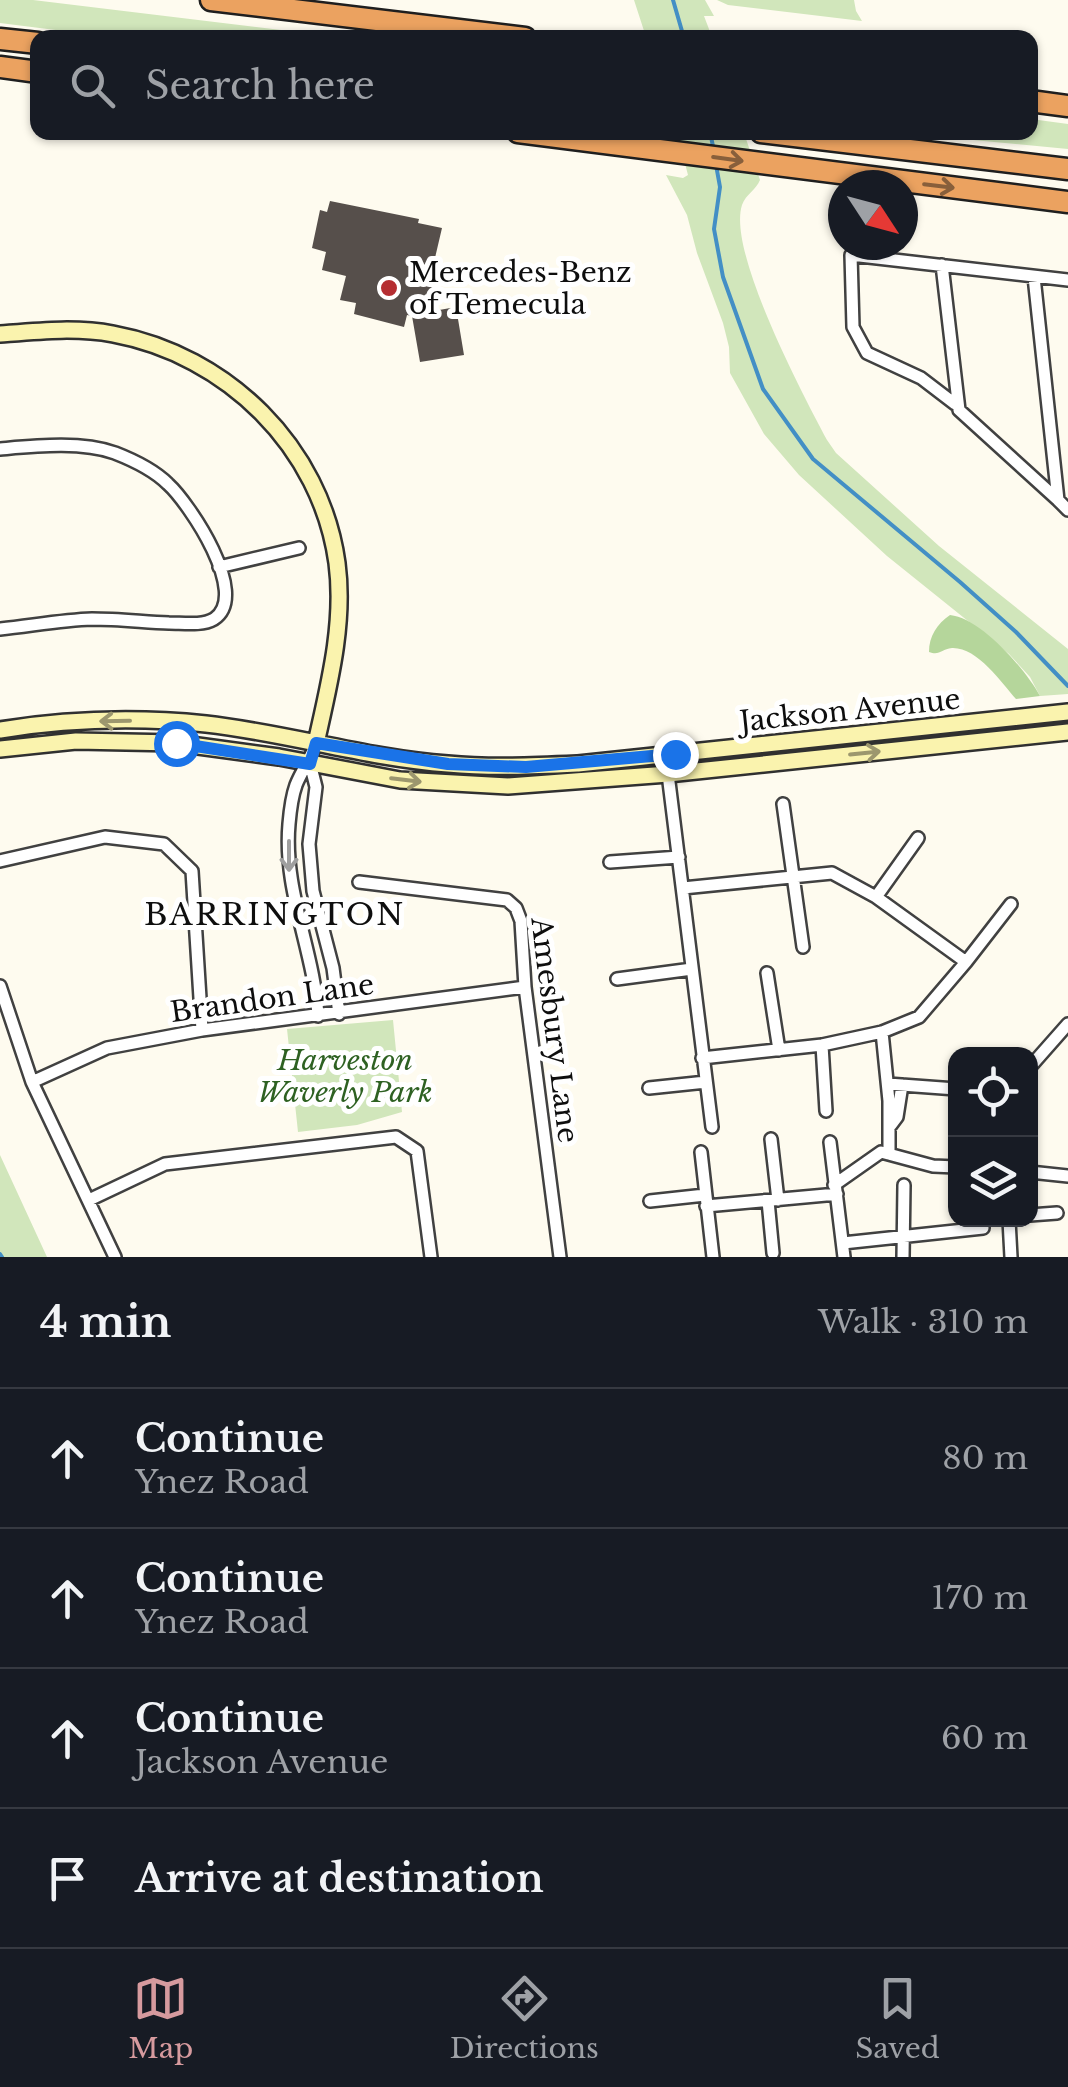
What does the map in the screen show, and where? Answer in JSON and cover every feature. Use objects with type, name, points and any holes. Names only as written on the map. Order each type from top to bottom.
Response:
[{"type":"highway","points":[[211,0],[459,30]]},
{"type":"highway","points":[[0,39],[30,42]]},
{"type":"highway","points":[[0,68],[30,71]]},
{"type":"highway","points":[[1038,91],[1068,93]]},
{"type":"highway","points":[[1038,102],[1068,106]]},
{"type":"highway","points":[[580,140],[1068,202]]},
{"type":"highway","points":[[821,140],[1068,169]]},
{"type":"main road","points":[[0,334],[84,331],[110,333],[154,345],[223,379],[260,409],[286,438],[321,504],[338,565],[334,656],[316,743]]},
{"type":"main road","name":"Jackson Avenue","points":[[0,730],[140,720],[206,724],[448,764],[578,764],[1068,712]]},
{"type":"main road","name":"Jackson Avenue","points":[[0,749],[148,741],[214,746],[431,782],[508,786],[578,783],[1068,732]]},
{"type":"main road","points":[[766,744],[768,764]]},
{"type":"street","points":[[956,404],[921,378],[866,353],[853,327],[851,256],[1068,280]]},
{"type":"street","points":[[942,265],[959,410],[1068,510]]},
{"type":"street","points":[[1034,277],[1058,500]]},
{"type":"street","points":[[0,449],[74,447],[111,452],[142,466],[168,484],[197,518],[212,545],[224,598],[221,612],[212,620],[194,624],[91,619],[0,629]]},
{"type":"street","points":[[219,566],[298,548]]},
{"type":"street","points":[[316,743],[310,764],[296,785],[289,824],[288,870],[310,957],[318,1016]]},
{"type":"street","points":[[310,764],[316,787],[309,844],[313,891],[333,968],[340,1014]]},
{"type":"street","points":[[668,774],[712,1127]]},
{"type":"street","points":[[783,804],[804,946]]},
{"type":"street","points":[[0,861],[105,836],[164,844],[192,871],[202,1030]]},
{"type":"street","points":[[876,897],[918,838]]},
{"type":"street","points":[[610,862],[679,856]]},
{"type":"street","points":[[683,888],[832,873],[876,897],[966,962]]},
{"type":"street","name":"Amesbury Lane","points":[[359,882],[507,900],[516,908],[560,1257]]},
{"type":"street","points":[[702,1058],[822,1045],[882,1032],[919,1017],[1011,904]]},
{"type":"street","points":[[617,978],[692,969]]},
{"type":"street","points":[[768,974],[779,1050]]},
{"type":"street","points":[[0,986],[32,1082],[115,1257]]},
{"type":"street","name":"Brandon Lane","points":[[32,1082],[106,1048],[202,1030],[524,987]]},
{"type":"street","points":[[1038,1061],[1063,1041],[1068,1024]]},
{"type":"street","points":[[650,1201],[773,1200],[835,1189],[885,1153],[895,1085],[882,1032]]},
{"type":"street","points":[[822,1045],[826,1111]]},
{"type":"street","points":[[649,1088],[706,1082]]},
{"type":"street","points":[[895,1085],[948,1088]]},
{"type":"street","points":[[89,1200],[166,1164],[396,1138],[417,1151],[431,1256],[417,1257]]},
{"type":"street","points":[[772,1139],[773,1253]]},
{"type":"street","points":[[830,1142],[844,1257]]},
{"type":"street","points":[[701,1152],[713,1257]]},
{"type":"street","points":[[885,1153],[948,1167]]},
{"type":"street","points":[[1038,1173],[1068,1176]]},
{"type":"street","points":[[903,1257],[904,1185]]},
{"type":"street","points":[[1038,1214],[1057,1213]]},
{"type":"street","points":[[1009,1227],[1011,1257]]},
{"type":"street","points":[[843,1243],[983,1228]]},
{"type":"green space","points":[[0,0],[33,0],[282,30],[56,30],[0,23]]},
{"type":"green space","points":[[634,0],[705,0],[714,16],[704,16],[709,30],[644,30]]},
{"type":"green space","points":[[717,0],[854,0],[862,21],[728,5]]},
{"type":"green space","points":[[1038,120],[1068,124],[1068,149],[973,140],[1038,140]]},
{"type":"green space","points":[[679,140],[746,140],[760,180],[742,205],[740,226],[746,255],[770,323],[827,440],[836,453],[939,546],[1068,649],[1068,694],[1040,696],[1030,677],[1009,654],[887,556],[799,475],[764,434],[730,373],[723,323],[687,215],[666,175],[688,175]]},
{"type":"green space","points":[[950,615],[988,635],[1014,660],[1040,696],[1016,699],[988,667],[961,649],[929,652],[935,631]]},
{"type":"green space","name":"Harveston Waverly Park","points":[[393,1020],[402,1112],[357,1125],[298,1132],[287,1029]]},
{"type":"green space","points":[[0,1155],[47,1257],[0,1257]]},
{"type":"building","name":"Mercedes-Benz of Temecula","points":[[330,201],[419,219],[418,223],[442,228],[431,275],[438,276],[428,312],[456,307],[464,355],[420,362],[412,316],[407,315],[404,327],[354,314],[356,303],[340,300],[346,276],[322,270],[326,252],[312,248],[320,210],[327,212]]},
{"type":"waterway","points":[[673,0],[682,30]]},
{"type":"waterway","points":[[712,140],[714,151]]},
{"type":"waterway","points":[[716,165],[720,187],[714,229],[723,277],[763,389],[813,459],[960,582],[1068,686]]},
{"type":"place","name":"Mercedes-Benz of Temecula","points":[[389,288]]},
{"type":"district","name":"BARRINGTON","points":[[275,915]]},
{"type":"route","points":[[176,743],[310,764],[316,743],[448,764],[526,767],[675,754]]}]
